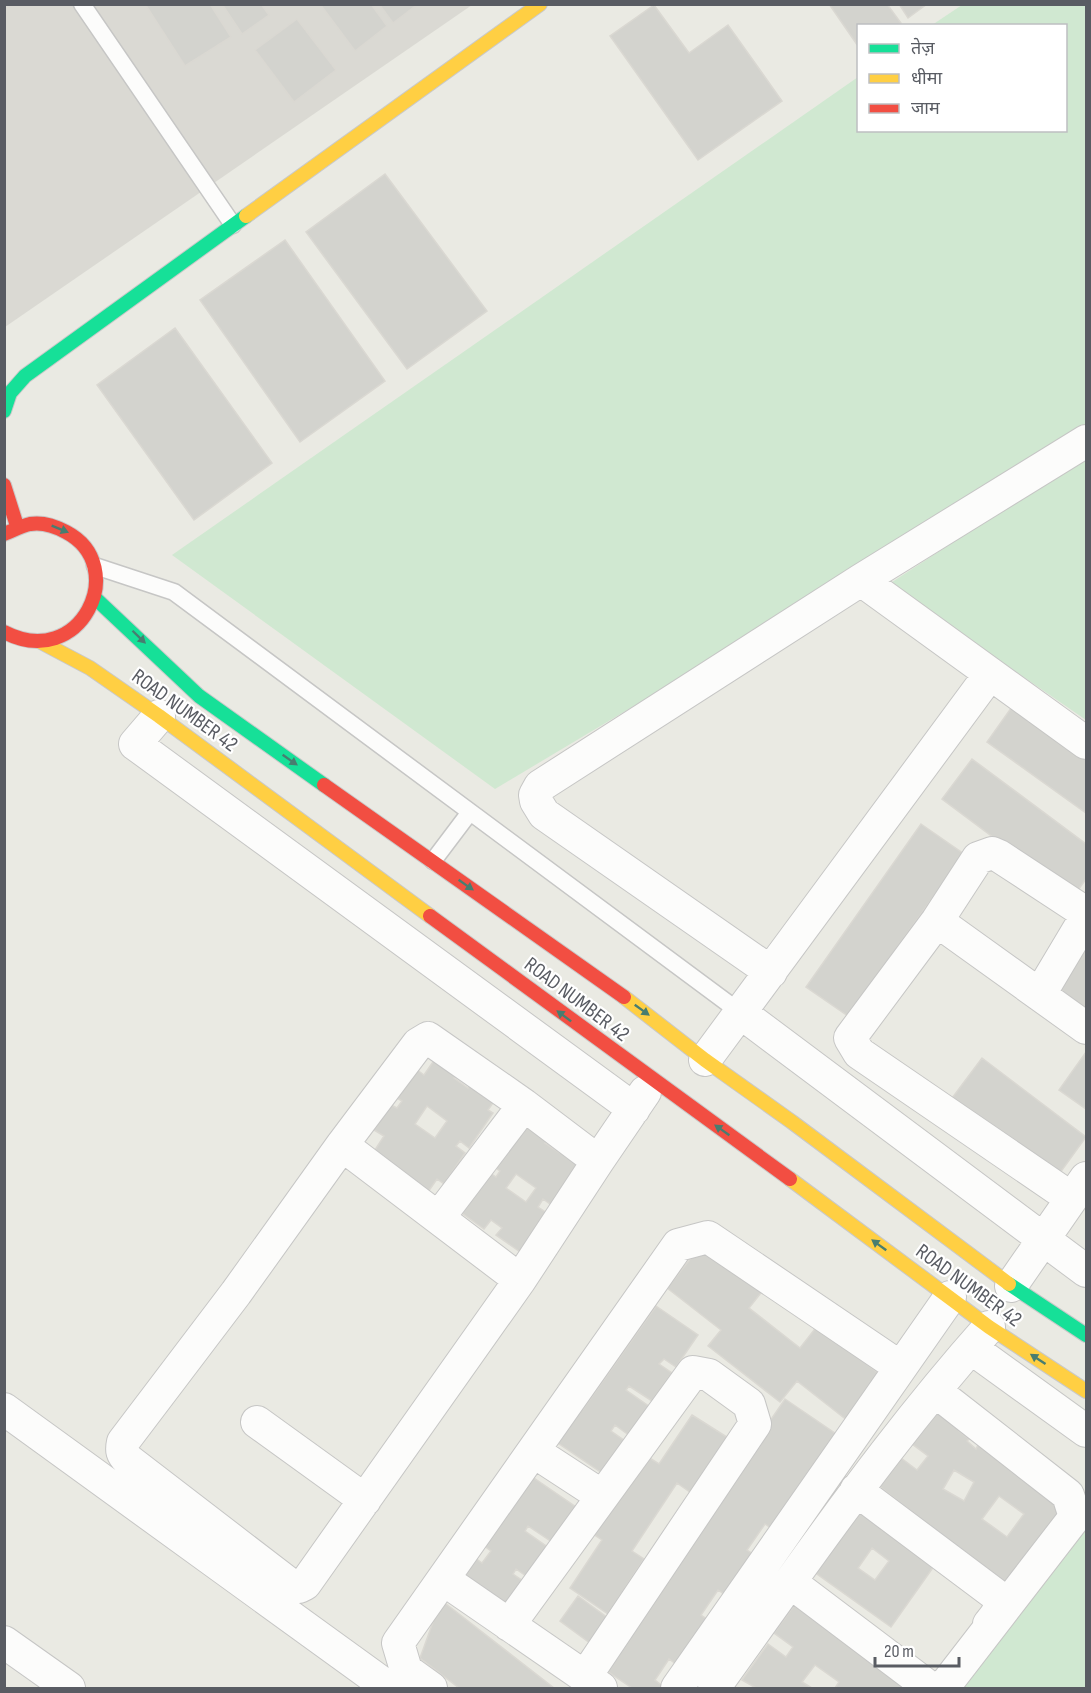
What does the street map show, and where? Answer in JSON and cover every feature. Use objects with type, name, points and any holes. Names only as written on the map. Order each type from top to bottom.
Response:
[{"type":"main road","points":[[4,411],[7,389],[540,4]]},
{"type":"main road","points":[[4,485],[17,526]]},
{"type":"main road","points":[[4,534],[17,526],[44,523],[65,529],[84,545],[95,566],[97,589],[92,608],[75,629],[57,639],[41,642]]},
{"type":"main road","name":"ROAD NUMBER 42","points":[[96,598],[199,696],[647,1013],[705,1060],[792,1122],[1011,1286],[1086,1335]]},
{"type":"main road","name":"ROAD NUMBER 42","points":[[4,632],[31,642],[41,642],[90,668],[159,716],[653,1082],[950,1297],[980,1337],[1086,1391]]},
{"type":"street","points":[[771,972],[544,814],[535,795],[540,786],[861,579],[1086,441]]},
{"type":"street","points":[[861,579],[1086,743]]},
{"type":"street","points":[[705,1060],[990,674]]},
{"type":"street","points":[[159,716],[135,744],[634,1109]]},
{"type":"street","points":[[219,805],[242,778]]},
{"type":"street","points":[[1011,1286],[1079,1188],[859,1053],[850,1038],[937,921],[978,858],[992,853],[1086,915],[1040,994]]},
{"type":"street","points":[[937,921],[1086,1028]]},
{"type":"street","points":[[741,1013],[1086,1271]]},
{"type":"street","points":[[598,1161],[524,1105],[428,1038],[418,1044],[236,1293],[123,1442],[122,1454],[292,1586],[299,1587],[305,1584],[520,1280],[653,1082]]},
{"type":"street","points":[[439,1217],[524,1105]]},
{"type":"street","points":[[342,1145],[520,1280]]},
{"type":"street","points":[[431,1689],[406,1670],[398,1643],[678,1245],[708,1237],[900,1368]]},
{"type":"street","points":[[677,1689],[950,1297]]},
{"type":"street","points":[[714,1689],[856,1490],[980,1337],[1086,1431]]},
{"type":"street","points":[[443,1579],[509,1625],[594,1683],[755,1424],[749,1404],[709,1375],[693,1371],[509,1625]]},
{"type":"street","points":[[935,1391],[1068,1495],[1081,1508],[942,1687]]},
{"type":"street","points":[[4,1409],[389,1689]]},
{"type":"street","points":[[257,1422],[365,1500]]},
{"type":"street","points":[[533,1451],[602,1496]]},
{"type":"street","points":[[856,1490],[996,1595],[1000,1602],[1000,1609],[942,1687]]},
{"type":"street","points":[[790,1582],[929,1687],[942,1687]]},
{"type":"street","points":[[4,1642],[69,1689]]},
{"type":"lane","points":[[82,4],[233,225]]},
{"type":"lane","points":[[95,566],[174,592],[741,1013]]},
{"type":"lane","points":[[433,861],[470,812]]},
{"type":"shaded area","points":[[5,5],[472,5],[5,327]]},
{"type":"green space","points":[[962,5],[1086,5],[1086,436],[495,789],[172,555],[857,78],[857,132],[1067,132],[1067,24],[934,24]]},
{"type":"green space","points":[[1086,456],[1086,720],[889,584]]},
{"type":"green space","points":[[1086,1521],[1086,1688],[958,1688]]},
{"type":"building","points":[[145,4],[210,4],[231,37],[185,66]]},
{"type":"building","points":[[222,4],[261,4],[269,15],[242,34]]},
{"type":"building","points":[[320,4],[371,4],[387,26],[355,51]]},
{"type":"building","points":[[379,4],[418,4],[393,23]]},
{"type":"building","points":[[829,4],[887,4],[901,23],[857,24],[857,45]]},
{"type":"building","points":[[899,4],[927,4],[908,18]]},
{"type":"building","points":[[654,5],[689,53],[728,25],[782,101],[698,160],[610,36]]},
{"type":"building","points":[[297,19],[336,70],[294,102],[255,50]]},
{"type":"building","points":[[385,174],[487,311],[407,369],[306,232]]},
{"type":"building","points":[[285,240],[385,381],[300,442],[200,300]]},
{"type":"building","points":[[175,328],[272,463],[194,520],[97,385]]},
{"type":"building","points":[[1014,704],[1086,756],[1086,813],[987,742]]},
{"type":"building","points":[[972,759],[1086,844],[1086,879],[1073,897],[942,799]]},
{"type":"building","points":[[921,824],[964,854],[848,1016],[806,987]]},
{"type":"building","points":[[1086,946],[1086,1013],[1054,989]]},
{"type":"building","points":[[1086,1052],[1086,1109],[1059,1090]]},
{"type":"building","points":[[982,1058],[1086,1137],[1057,1177],[952,1098]]},
{"type":"building","points":[[435,1059],[457,1073],[454,1078],[468,1088],[471,1083],[495,1100],[488,1110],[493,1113],[469,1148],[460,1141],[456,1146],[465,1153],[444,1184],[437,1179],[428,1192],[373,1153],[384,1136],[374,1130],[391,1105],[397,1108],[402,1101],[397,1098],[416,1069],[424,1075]],"holes":[[[427,1106],[447,1121],[435,1138],[415,1124]]]},
{"type":"building","points":[[520,1116],[550,1137],[545,1143],[560,1153],[564,1148],[588,1164],[557,1209],[543,1199],[538,1207],[550,1215],[523,1254],[496,1235],[502,1228],[491,1220],[484,1229],[455,1208],[483,1168],[496,1177],[500,1171],[487,1162]],"holes":[[[516,1174],[536,1188],[526,1202],[506,1188]]]},
{"type":"building","points":[[704,1242],[764,1289],[749,1308],[800,1348],[818,1325],[883,1377],[848,1421],[797,1381],[780,1402],[708,1346],[721,1330],[667,1288]]},
{"type":"building","points":[[656,1306],[698,1335],[676,1367],[664,1359],[659,1364],[672,1373],[652,1401],[629,1386],[626,1390],[650,1407],[630,1436],[615,1425],[611,1431],[628,1443],[605,1475],[552,1439],[576,1405],[583,1409]]},
{"type":"building","points":[[785,1399],[845,1440],[826,1467],[816,1461],[801,1482],[809,1488],[778,1533],[765,1524],[747,1550],[756,1556],[728,1597],[718,1590],[701,1615],[711,1622],[680,1667],[669,1659],[655,1680],[665,1688],[632,1688],[601,1667]]},
{"type":"building","points":[[936,1406],[962,1426],[959,1431],[976,1449],[978,1445],[988,1453],[993,1447],[1059,1502],[1066,1515],[1009,1587],[875,1483],[897,1455],[917,1470],[928,1456],[908,1441]],"holes":[[[954,1470],[974,1482],[964,1501],[943,1489]],[[999,1496],[1024,1514],[1007,1537],[982,1519]]]},
{"type":"building","points":[[692,1415],[730,1439],[694,1495],[677,1483],[632,1551],[644,1559],[608,1614],[570,1588],[602,1540],[590,1532],[642,1453],[659,1464]]},
{"type":"building","points":[[531,1476],[576,1507],[552,1542],[528,1526],[525,1531],[549,1548],[529,1578],[516,1569],[513,1574],[526,1583],[507,1610],[460,1578],[474,1557],[482,1563],[491,1551],[483,1545]]},
{"type":"building","points":[[857,1505],[937,1562],[891,1627],[810,1569]],"holes":[[[872,1548],[889,1561],[875,1580],[858,1568]]]},
{"type":"building","points":[[578,1596],[612,1621],[594,1646],[560,1621]]},
{"type":"building","points":[[441,1600],[554,1688],[459,1688],[420,1658]]},
{"type":"building","points":[[798,1600],[908,1688],[835,1688],[839,1682],[815,1665],[802,1682],[812,1688],[756,1688],[742,1680],[768,1644],[786,1657],[793,1647],[774,1633]]},
{"type":"traffic: fast","points":[[4,411],[10,393],[25,376],[246,216]]},
{"type":"traffic: fast","points":[[95,598],[199,696],[324,785]]},
{"type":"traffic: fast","points":[[1009,1284],[1086,1335]]},
{"type":"traffic: slow","points":[[246,216],[540,4]]},
{"type":"traffic: slow","points":[[41,642],[90,668],[159,716],[430,916]]},
{"type":"traffic: slow","points":[[624,997],[705,1060],[1009,1284]]},
{"type":"traffic: slow","points":[[790,1179],[989,1327],[1086,1391]]},
{"type":"traffic: jam","points":[[4,485],[17,526]]},
{"type":"traffic: jam","points":[[4,534],[30,524],[57,528],[66,532],[85,548],[95,568],[95,589],[88,610],[75,627],[55,638],[31,641],[4,632]]},
{"type":"traffic: jam","points":[[324,785],[624,997]]},
{"type":"traffic: jam","points":[[430,916],[790,1179]]}]
